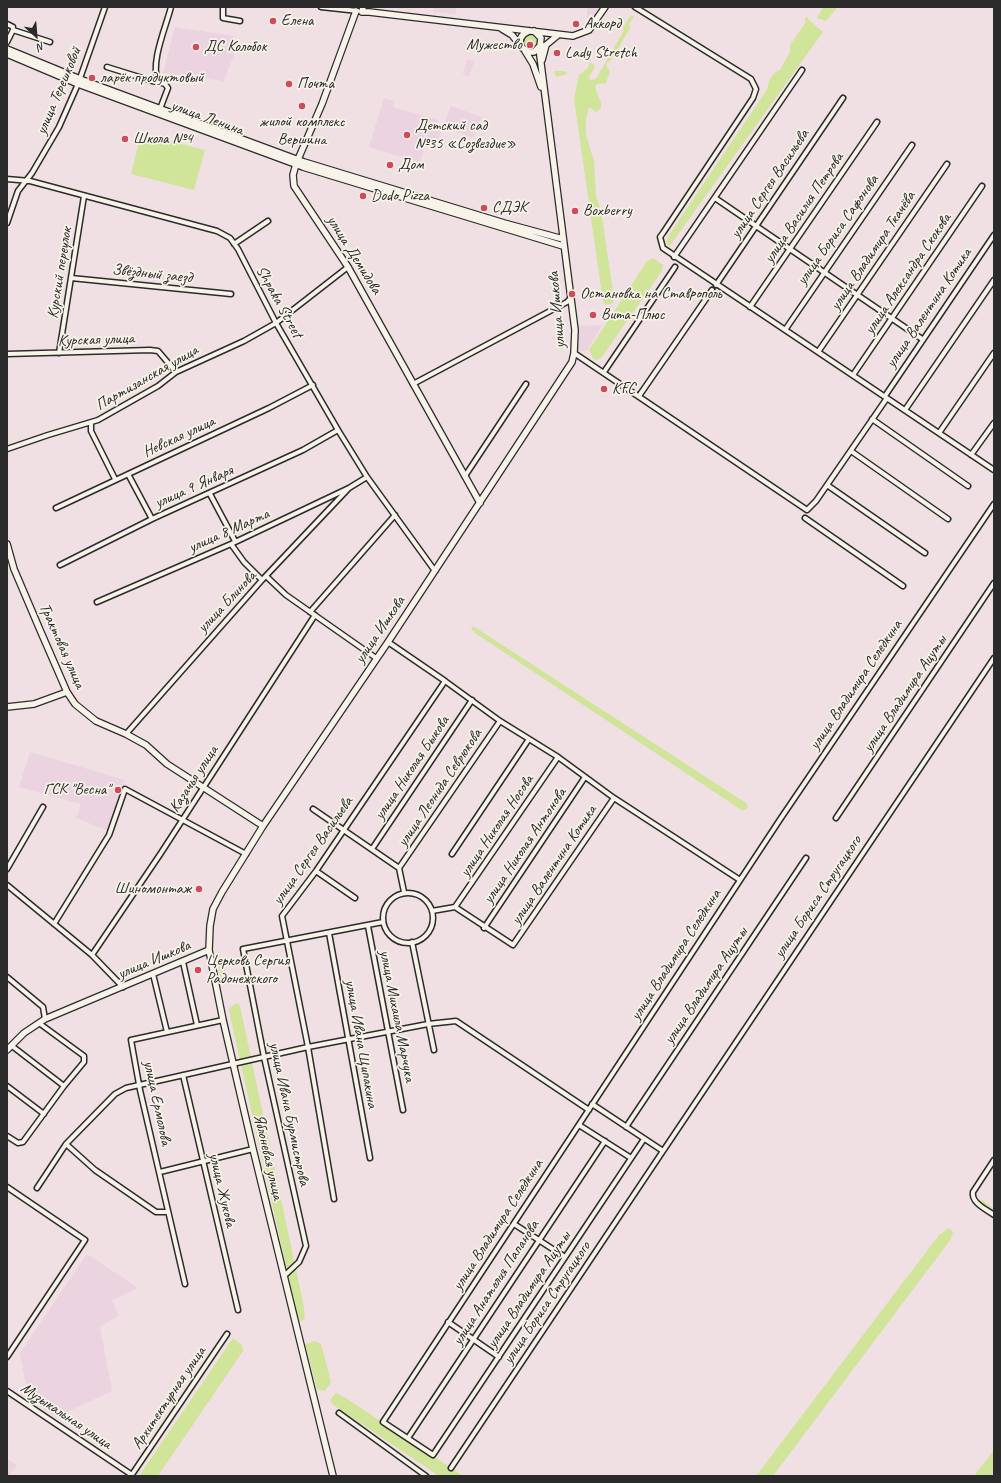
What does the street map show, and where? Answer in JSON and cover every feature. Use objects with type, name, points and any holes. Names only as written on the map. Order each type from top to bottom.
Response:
[{"type":"street","name":"улица Терешковой","points":[[7,223],[18,191],[32,173],[59,127],[79,82],[105,7]]},
{"type":"street","points":[[158,82],[156,76],[158,55],[171,7]]},
{"type":"street","points":[[223,7],[223,18],[240,22]]},
{"type":"street","points":[[321,7],[356,11],[363,9],[559,35],[577,35],[589,30],[605,7]]},
{"type":"street","points":[[635,7],[704,48],[751,79],[756,89],[753,98],[660,238],[663,248],[674,257],[994,470]]},
{"type":"street","name":"улица Демидова","points":[[356,11],[319,111],[297,162],[293,179],[296,191],[328,235],[348,267],[480,503]]},
{"type":"street","points":[[7,24],[13,27],[13,30],[50,42]]},
{"type":"street","points":[[498,27],[512,35],[525,51],[534,52],[546,45]]},
{"type":"street","points":[[7,42],[13,30]]},
{"type":"street","points":[[520,45],[522,36],[532,31]]},
{"type":"street","points":[[532,31],[541,38],[539,48]]},
{"type":"street","points":[[541,62],[546,45],[551,39],[559,35]]},
{"type":"street","name":"улица Ишкова","points":[[7,1050],[24,1033],[45,1019],[209,950],[210,926],[213,909],[222,892],[263,826],[388,642],[572,362],[575,330],[563,246],[539,48]]},
{"type":"street","name":"улица Ленина","points":[[7,49],[79,82],[160,109],[297,162],[563,239]]},
{"type":"street","name":"улица Ишкова","points":[[525,51],[536,71],[545,101]]},
{"type":"street","name":"улица Ленина","points":[[7,54],[297,162],[563,246]]},
{"type":"street","points":[[107,66],[165,84],[168,88],[160,109]]},
{"type":"street","points":[[674,257],[802,70]]},
{"type":"street","name":"улица Сергея Васильева","points":[[716,285],[844,98]]},
{"type":"street","name":"улица Василия Петрова","points":[[750,307],[877,122]]},
{"type":"street","name":"улица Бориса Сафонова","points":[[785,330],[912,145]]},
{"type":"street","name":"улица Владимира Ткачёва","points":[[818,352],[947,164]]},
{"type":"street","name":"Shpaka Street","points":[[7,179],[30,181],[224,234],[234,244],[276,323],[338,430],[368,477],[435,571]]},
{"type":"street","name":"улица Александра Скокова","points":[[853,375],[982,186]]},
{"type":"street","name":"Курский переулок","points":[[59,353],[84,196]]},
{"type":"street","points":[[715,198],[892,317],[922,339]]},
{"type":"street","points":[[234,244],[268,221]]},
{"type":"street","name":"улица Валентина Котика","points":[[903,586],[805,520],[810,509],[872,420],[922,339],[994,234]]},
{"type":"street","name":"Партизанская улица","points":[[7,449],[84,423],[91,423],[158,386],[176,372],[244,341],[276,323],[348,267]]},
{"type":"street","points":[[604,372],[675,267]]},
{"type":"street","name":"Звёздный заезд","points":[[71,278],[231,294]]},
{"type":"street","points":[[905,410],[994,280]]},
{"type":"street","points":[[639,396],[712,290]]},
{"type":"street","points":[[413,384],[472,354],[567,302],[570,298]]},
{"type":"street","name":"Курская улица","points":[[7,354],[158,351],[176,372]]},
{"type":"street","points":[[574,353],[604,372],[804,510],[810,509]]},
{"type":"street","points":[[939,433],[994,353]]},
{"type":"street","points":[[465,476],[526,384]]},
{"type":"street","name":"Невская улица","points":[[56,508],[313,386]]},
{"type":"street","points":[[872,420],[968,486]]},
{"type":"street","points":[[91,423],[91,431],[114,480]]},
{"type":"street","points":[[971,455],[994,423]]},
{"type":"street","name":"улица 9 Января","points":[[60,565],[152,519],[210,494],[303,450],[338,430]]},
{"type":"street","points":[[851,451],[948,519]]},
{"type":"street","points":[[128,474],[152,519]]},
{"type":"street","name":"улица 8 Марта","points":[[97,602],[233,542],[349,488],[368,477]]},
{"type":"street","points":[[827,485],[925,553]]},
{"type":"street","name":"улица Блинова","points":[[126,734],[262,580],[267,577],[349,488]]},
{"type":"street","points":[[210,494],[244,562],[262,580]]},
{"type":"street","name":"улица Владимира Селедкина","points":[[408,1438],[383,1422],[740,880],[994,504]]},
{"type":"street","points":[[310,612],[395,515]]},
{"type":"street","name":"Трактовая улица","points":[[7,544],[14,569],[67,692],[79,708],[96,721],[126,734],[146,745],[167,764],[263,826]]},
{"type":"street","points":[[267,577],[286,595],[376,658]]},
{"type":"street","name":"улица Владимира Ацуты","points":[[836,818],[994,583]]},
{"type":"street","name":"Казачья улица","points":[[92,955],[182,820],[315,615]]},
{"type":"street","points":[[388,642],[500,721],[558,758],[614,798],[740,880]]},
{"type":"street","name":"улица Бориса Стругацкого","points":[[451,1468],[994,658]]},
{"type":"street","name":"улица Сергея Васильева","points":[[334,1199],[308,1047],[282,916],[316,871],[343,829],[445,681]]},
{"type":"street","points":[[7,707],[34,704],[67,692]]},
{"type":"street","name":"улица Николая Быкова","points":[[372,849],[472,700]]},
{"type":"street","name":"улица Леонида Севрюкова","points":[[399,868],[500,721]]},
{"type":"street","points":[[452,854],[529,739]]},
{"type":"street","name":"улица Николая Носова","points":[[455,907],[558,758]]},
{"type":"street","name":"улица Николая Антонова","points":[[484,928],[585,777]]},
{"type":"street","points":[[54,924],[109,836],[125,789],[246,854]]},
{"type":"street","name":"улица Валентина Котика","points":[[484,928],[513,945],[614,798]]},
{"type":"street","points":[[7,869],[43,807]]},
{"type":"street","points":[[313,809],[399,868],[404,892]]},
{"type":"street","name":"улица Владимира Ацуты","points":[[626,1127],[806,858]]},
{"type":"street","points":[[316,871],[355,898]]},
{"type":"street","points":[[7,885],[92,955],[123,987]]},
{"type":"street","points":[[404,892],[419,896],[427,901],[432,911],[433,921],[429,929],[424,936],[412,942],[398,941],[392,937],[386,930],[383,922],[384,911],[388,902],[404,892]]},
{"type":"street","points":[[432,911],[455,907],[484,928]]},
{"type":"street","points":[[286,941],[383,922]]},
{"type":"street","name":"улица Михаила Марчука","points":[[368,926],[403,1110]]},
{"type":"street","name":"улица Ивана Щипакина","points":[[329,933],[370,1158]]},
{"type":"street","name":"улица Ивана Бурмистрова","points":[[284,1276],[299,1262],[306,1246],[264,1057],[243,949],[286,941]]},
{"type":"street","points":[[412,942],[434,1050]]},
{"type":"street","name":"Яблоневая улица","points":[[209,950],[223,1020],[253,1149],[333,1476]]},
{"type":"street","points":[[183,962],[197,1025]]},
{"type":"street","points":[[153,974],[167,1032],[223,1020]]},
{"type":"street","points":[[7,977],[43,1007],[45,1019]]},
{"type":"street","points":[[37,1188],[66,1144],[115,1094],[140,1084],[308,1047],[428,1024],[456,1021],[589,1110]]},
{"type":"street","points":[[7,1136],[18,1143],[23,1142],[64,1086],[84,1062],[84,1056],[39,1023]]},
{"type":"street","name":"улица Ермолова","points":[[167,1032],[131,1040],[185,1284]]},
{"type":"street","points":[[12,1046],[64,1086]]},
{"type":"street","name":"улица Жукова","points":[[183,1075],[238,1310]]},
{"type":"street","points":[[7,1086],[44,1114]]},
{"type":"street","points":[[592,1104],[663,1151]]},
{"type":"street","points":[[579,1125],[631,1158]]},
{"type":"street","name":"улица Владимира Ацуты","points":[[408,1438],[433,1456],[644,1139]]},
{"type":"street","name":"улица Анатолия Папанова","points":[[408,1438],[604,1141]]},
{"type":"street","points":[[66,1144],[95,1170],[156,1212],[168,1212]]},
{"type":"street","points":[[160,1172],[253,1149]]},
{"type":"street","points":[[994,1160],[973,1192],[972,1197],[974,1201],[994,1215]]},
{"type":"street","points":[[7,1187],[85,1240],[7,1357]]},
{"type":"street","points":[[514,1224],[565,1257]]},
{"type":"street","points":[[448,1322],[499,1357]]},
{"type":"street","name":"Архитектурная улица","points":[[132,1475],[227,1334]]},
{"type":"street","name":"Музыкальная улица","points":[[7,1391],[132,1475]]},
{"type":"street","points":[[339,1413],[426,1476]]},
{"type":"shaded area","points":[[434,7],[456,7],[456,14],[433,12]]},
{"type":"shaded area","points":[[587,7],[599,7],[592,19],[587,18]]},
{"type":"shaded area","points":[[175,27],[234,36],[234,55],[224,81],[163,73]]},
{"type":"shaded area","points":[[467,59],[474,62],[469,77],[463,74]]},
{"type":"shaded area","name":"Детский сад №35 «Созвездие»","points":[[384,98],[394,101],[393,107],[438,120],[436,126],[442,128],[437,144],[426,141],[420,163],[369,147]]},
{"type":"shaded area","points":[[451,106],[482,117],[473,138],[443,127]]},
{"type":"shaded area","points":[[602,325],[587,351],[578,351],[578,326]]},
{"type":"shaded area","points":[[30,752],[125,780],[109,831],[76,818],[81,804],[19,787]]},
{"type":"shaded area","points":[[87,1254],[138,1288],[112,1300],[119,1316],[100,1326],[112,1391],[56,1417],[28,1398],[20,1353]]},
{"type":"shaded area","points":[[7,1459],[17,1465],[9,1476],[7,1476]]},
{"type":"green space","points":[[823,7],[838,7],[826,21],[817,18]]},
{"type":"green space","points":[[631,15],[634,17],[629,24],[630,28],[612,59],[606,64],[610,73],[605,84],[597,84],[595,87],[601,103],[601,108],[596,112],[589,107],[586,120],[586,135],[594,161],[596,196],[601,210],[614,298],[613,303],[605,305],[603,302],[574,99],[579,75],[587,69],[590,63],[593,64],[595,68],[589,76],[590,80],[596,79],[624,30],[623,27]]},
{"type":"green space","points":[[807,16],[809,20],[823,32],[669,247],[666,242],[669,235],[768,88],[768,83],[771,77],[780,70],[790,52],[790,45],[806,22],[805,19]]},
{"type":"green space","points":[[530,34],[537,39],[538,42],[533,49],[530,50],[523,45],[522,42],[527,35]]},
{"type":"green space","points":[[554,71],[565,71],[567,74],[556,77]]},
{"type":"green space","points":[[141,134],[205,150],[194,190],[131,174]]},
{"type":"green space","points":[[653,258],[663,265],[662,271],[602,357],[597,360],[593,358],[589,350],[647,261]]},
{"type":"green space","points":[[473,626],[746,803],[748,807],[743,811],[475,633],[471,629]]},
{"type":"green space","points":[[219,952],[224,979],[221,979],[216,953]]},
{"type":"green space","points":[[237,1003],[240,1006],[304,1307],[305,1319],[302,1321],[298,1320],[229,1011],[229,1008]]},
{"type":"green space","points":[[981,1199],[994,1209],[994,1215],[978,1203]]},
{"type":"green space","points":[[949,1228],[953,1232],[951,1239],[773,1476],[756,1476],[939,1235]]},
{"type":"green space","points":[[233,1338],[242,1345],[243,1351],[158,1476],[139,1476]]},
{"type":"green space","points":[[315,1341],[321,1344],[331,1382],[325,1391],[317,1389],[305,1344]]},
{"type":"green space","points":[[336,1393],[346,1398],[463,1476],[439,1476],[332,1404],[330,1400]]},
{"type":"green space","points":[[994,1450],[994,1472],[991,1476],[974,1476]]},
{"type":"place","name":"Елена","points":[[273,21]]},
{"type":"place","name":"Аккорд","points":[[576,24]]},
{"type":"place","name":"Мужество","points":[[530,45]]},
{"type":"place","name":"ДС Колобок","points":[[196,47]]},
{"type":"place","name":"Lady Stretch","points":[[557,53]]},
{"type":"place","name":"ларёк продуктовый","points":[[92,78]]},
{"type":"place","name":"Почта","points":[[289,84]]},
{"type":"place","name":"жилой комплекс Вершина","points":[[302,106]]},
{"type":"place","name":"Детский сад №35 «Созвездие»","points":[[407,135]]},
{"type":"place","name":"Школа №4","points":[[125,139]]},
{"type":"place","name":"Дом","points":[[390,165]]},
{"type":"place","name":"Dodo Pizza","points":[[363,196]]},
{"type":"place","name":"СДЭК","points":[[484,208]]},
{"type":"place","name":"Boxberry","points":[[575,211]]},
{"type":"place","name":"Остановка на Ставрополь","points":[[572,294]]},
{"type":"place","name":"Вита-Плюс","points":[[593,315]]},
{"type":"place","name":"KFC","points":[[604,389]]},
{"type":"place","name":"ГСК \"Весна\"","points":[[118,790]]},
{"type":"place","name":"Шиномонтаж","points":[[199,889]]},
{"type":"place","name":"Церковь Сергия Радонежского","points":[[198,970]]}]
